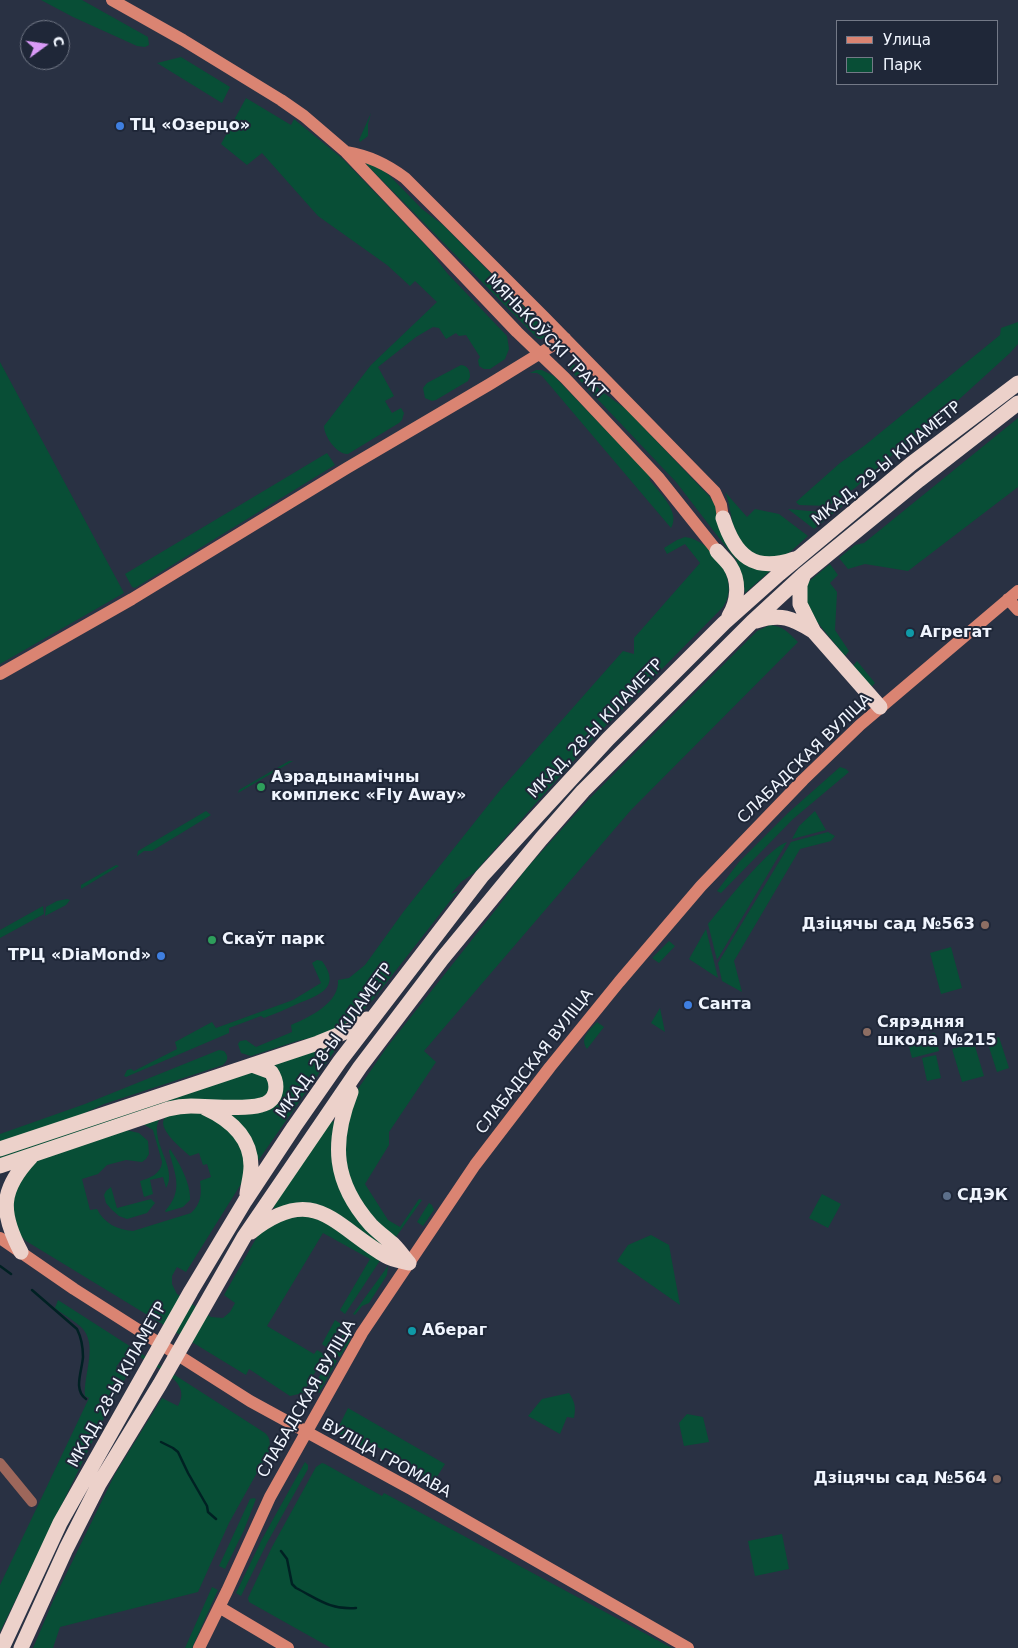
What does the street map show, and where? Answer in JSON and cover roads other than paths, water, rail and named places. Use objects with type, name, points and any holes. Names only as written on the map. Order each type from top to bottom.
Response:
[{"type":"highway","name":"МКАД, 29-Ы КІЛАМЕТР","points":[[779,574],[911,464],[1018,383]]},
{"type":"highway","name":"МКАД, 29-Ы КІЛАМЕТР","points":[[791,587],[804,574],[919,480],[1018,403]]},
{"type":"highway","points":[[723,518],[734,544],[750,559],[769,565],[780,564],[800,556]]},
{"type":"highway","points":[[717,551],[730,566],[736,584],[735,603],[724,623]]},
{"type":"highway","name":"МКАД, 28-Ы КІЛАМЕТР","points":[[2,1648],[60,1523],[144,1372],[245,1201],[299,1119],[378,1010],[482,876],[608,739],[724,623],[779,574]]},
{"type":"highway","points":[[804,574],[800,585],[800,604],[814,632],[880,707]]},
{"type":"highway","name":"МКАД, 28-Ы КІЛАМЕТР","points":[[21,1648],[66,1549],[99,1484],[160,1384],[244,1237],[360,1067],[442,959],[583,791],[752,622],[791,587]]},
{"type":"highway","points":[[752,622],[774,616],[785,617],[796,621],[814,632]]},
{"type":"highway","points":[[0,1149],[318,1043],[350,1030],[364,1022],[378,1010]]},
{"type":"highway","points":[[0,1166],[168,1109],[191,1106],[256,1106],[268,1102],[273,1098],[276,1091],[277,1084],[274,1077],[271,1072],[252,1065]]},
{"type":"highway","points":[[360,1067],[344,1110],[339,1131],[339,1164],[349,1194],[359,1211],[372,1226],[396,1246],[408,1263]]},
{"type":"highway","points":[[201,1106],[230,1122],[244,1140],[251,1167],[245,1201]]},
{"type":"highway","points":[[21,1252],[7,1225],[4,1203],[12,1178],[34,1155]]},
{"type":"highway","points":[[244,1237],[277,1215],[291,1211],[314,1211],[335,1220],[388,1258],[408,1263]]},
{"type":"main road","name":"МЯНЬКОЎСКІ ТРАКТ","points":[[112,0],[183,40],[281,100],[304,116],[346,152],[658,477],[717,551]]},
{"type":"main road","name":"МЯНЬКОЎСКІ ТРАКТ","points":[[346,152],[372,158],[387,165],[404,178],[565,338],[715,492],[721,505],[723,518]]},
{"type":"main road","points":[[0,674],[132,599],[565,338]]},
{"type":"main road","points":[[1013,595],[1018,610]]},
{"type":"main road","name":"СЛАБАДСКАЯ ВУЛІЦА","points":[[199,1648],[270,1497],[362,1334],[408,1263],[501,1130],[572,1039],[701,886],[803,780],[860,725],[1013,595]]},
{"type":"main road","name":"ВУЛІЦА ГРОМАВА","points":[[0,1238],[204,1374],[305,1433],[411,1489],[688,1648]]},
{"type":"main road","points":[[219,1607],[288,1648]]},
{"type":"street","points":[[0,1464],[32,1502]]},
{"type":"waterway","points":[[0,1266],[11,1274]]},
{"type":"waterway","points":[[32,1290],[77,1329],[83,1353],[79,1385],[80,1391],[86,1399]]},
{"type":"waterway","points":[[161,1442],[178,1452],[207,1506],[208,1512],[216,1519]]},
{"type":"waterway","points":[[281,1551],[287,1559],[292,1584],[296,1588],[331,1605],[356,1608]]},
{"type":"place","name":"ТЦ «Озерцо»","points":[[120,126]]},
{"type":"place","name":"Агрегат","points":[[910,633]]},
{"type":"place","name":"Аэрадынамічны комплекс «Fly Away»","points":[[261,787]]},
{"type":"place","name":"Дзіцячы сад №563","points":[[985,925]]},
{"type":"place","name":"Скаўт парк","points":[[212,940]]},
{"type":"place","name":"ТРЦ «DiaMond»","points":[[161,956]]},
{"type":"place","name":"Санта","points":[[688,1005]]},
{"type":"place","name":"Сярэдняя школа №215","points":[[867,1032]]},
{"type":"place","name":"СДЭК","points":[[947,1196]]},
{"type":"place","name":"Абераг","points":[[412,1331]]},
{"type":"place","name":"Дзіцячы сад №564","points":[[997,1479]]}]
